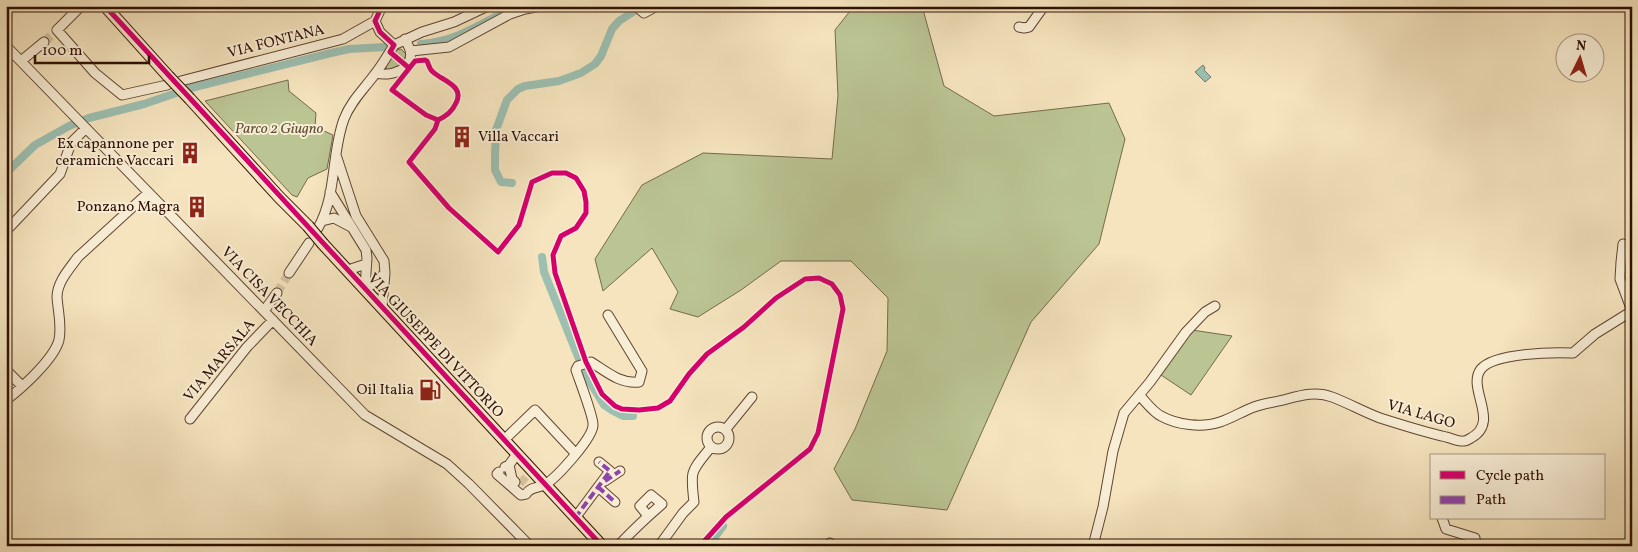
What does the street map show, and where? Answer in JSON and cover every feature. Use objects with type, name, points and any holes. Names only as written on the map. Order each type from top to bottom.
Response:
[{"type":"main road","name":"VIA GIUSEPPE DI VITTORIO","points":[[104,6],[168,80],[190,99],[279,197],[316,225],[324,244],[602,546]]},
{"type":"street","points":[[81,6],[57,30],[95,73],[122,95],[168,80]]},
{"type":"street","points":[[382,6],[376,21],[380,32],[394,45]]},
{"type":"street","points":[[316,225],[330,192],[342,126],[348,110],[394,45],[422,32],[454,22],[488,6]]},
{"type":"street","points":[[411,51],[449,47],[510,14],[541,6]]},
{"type":"street","points":[[639,9],[644,13],[657,6]]},
{"type":"street","points":[[1019,27],[1030,27],[1044,6]]},
{"type":"street","name":"VIA FONTANA","points":[[181,81],[344,39],[376,21]]},
{"type":"street","points":[[376,73],[384,75],[401,71],[410,58],[411,51],[405,39]]},
{"type":"street","points":[[21,61],[44,42]]},
{"type":"street","name":"VIA CISA VECCHIA","points":[[6,46],[365,415],[447,464],[530,546]]},
{"type":"street","points":[[6,231],[60,174],[71,143],[84,127]]},
{"type":"street","points":[[336,155],[356,216],[384,260],[385,273],[382,307]]},
{"type":"street","points":[[330,192],[348,192]]},
{"type":"street","points":[[330,192],[366,250],[365,288],[374,284],[385,273]]},
{"type":"street","points":[[6,400],[54,352],[59,340],[61,326],[57,296],[70,268],[78,257],[148,193]]},
{"type":"street","points":[[316,225],[334,218],[339,219],[354,230]]},
{"type":"street","points":[[289,273],[309,242]]},
{"type":"street","points":[[1624,244],[1620,279],[1632,311]]},
{"type":"street","points":[[348,270],[366,264]]},
{"type":"street","points":[[264,311],[277,292]]},
{"type":"street","points":[[1093,546],[1103,507],[1113,451],[1124,413],[1186,332],[1205,312],[1215,306]]},
{"type":"street","name":"VIA LAGO","points":[[1139,395],[1159,415],[1168,419],[1191,424],[1208,424],[1218,422],[1255,407],[1301,395],[1319,394],[1330,396],[1382,418],[1433,434],[1464,441],[1474,436],[1480,430],[1482,423],[1483,406],[1477,383],[1478,374],[1482,367],[1499,360],[1536,353],[1573,353],[1595,334],[1632,311]]},
{"type":"street","points":[[517,454],[497,474],[523,488],[545,485],[588,440],[594,425],[576,370],[582,364],[591,362],[618,380],[629,383],[638,382],[641,378],[642,371],[608,315]]},
{"type":"street","name":"VIA MARSALA","points":[[190,419],[247,347],[273,320]]},
{"type":"street","points":[[6,370],[22,386]]},
{"type":"street","points":[[726,429],[752,397]]},
{"type":"street","points":[[504,440],[534,410],[576,454]]},
{"type":"street","points":[[718,427],[726,429],[730,438],[727,445],[721,449],[711,447],[707,440],[708,433],[718,427]]},
{"type":"street","points":[[659,546],[683,513],[694,502],[691,479],[693,469],[711,447]]},
{"type":"street","points":[[575,518],[610,471],[599,462]]},
{"type":"street","points":[[504,468],[523,488]]},
{"type":"street","points":[[600,485],[620,471]]},
{"type":"street","points":[[600,485],[614,502]]},
{"type":"street","points":[[618,546],[648,516]]},
{"type":"street","points":[[1443,520],[1446,529],[1475,538],[1476,546]]},
{"type":"green space","points":[[854,6],[922,6],[944,86],[994,116],[1109,103],[1125,139],[1099,244],[1031,322],[947,510],[852,500],[834,469],[855,429],[887,351],[888,298],[851,261],[781,261],[741,290],[698,317],[670,309],[678,292],[652,248],[603,291],[595,259],[642,185],[703,153],[832,159],[838,96],[835,30]]},
{"type":"green space","points":[[401,49],[406,54],[403,65],[388,70],[385,64],[396,50]]},
{"type":"green space","name":"Parco 2 Giugno","points":[[288,80],[289,91],[316,113],[315,127],[333,135],[327,169],[308,178],[297,197],[292,195],[205,101]]},
{"type":"green space","points":[[1192,330],[1232,336],[1191,395],[1161,375]]},
{"type":"shaded area","points":[[1203,65],[1204,70],[1211,77],[1205,82],[1195,72]]},
{"type":"waterway","points":[[421,44],[459,35],[517,6]]},
{"type":"waterway","points":[[512,183],[501,182],[495,170],[496,130],[507,100],[518,89],[525,86],[559,81],[581,73],[595,64],[601,56],[612,29],[619,21],[642,6]]},
{"type":"waterway","points":[[6,173],[35,145],[69,126],[89,118],[144,104],[191,88],[331,53],[349,49],[385,47]]},
{"type":"waterway","points":[[542,257],[544,272],[585,374],[604,405],[623,416],[633,416]]},
{"type":"waterway","points":[[708,546],[723,526]]},
{"type":"tunnel","points":[[44,42],[57,30]]},
{"type":"tunnel","points":[[277,293],[289,273]]},
{"type":"tunnel","points":[[520,478],[526,483]]},
{"type":"marked path","points":[[575,518],[610,471],[599,462]]},
{"type":"marked path","points":[[605,481],[620,471]]},
{"type":"marked path","points":[[598,487],[615,502]]},
{"type":"cycle path","points":[[105,6],[602,546]]},
{"type":"cycle path","points":[[382,6],[375,21],[380,32],[394,45],[390,52],[409,68]]},
{"type":"cycle path","points":[[425,60],[432,71],[452,84],[458,92],[453,109],[438,120],[426,115],[392,90],[415,61],[425,60]]},
{"type":"cycle path","points":[[438,120],[435,129],[409,162],[449,208],[498,252],[519,225],[532,182],[552,173],[566,173],[576,178],[584,191],[586,213],[576,228],[561,236],[553,255],[555,273],[586,362],[602,394],[615,406],[622,409],[639,410],[658,408],[670,401],[689,374],[707,354],[744,327],[776,298],[805,279],[819,278],[832,284],[840,295],[843,309],[818,433],[810,449],[726,517],[700,546]]},
{"type":"place","name":"Villa Vaccari","points":[[462,137]]},
{"type":"place","name":"Ex capannone per ceramiche Vaccari","points":[[190,153]]},
{"type":"place","name":"Ponzano Magra","points":[[197,207]]},
{"type":"place","name":"Oil Italia","points":[[430,390]]}]
